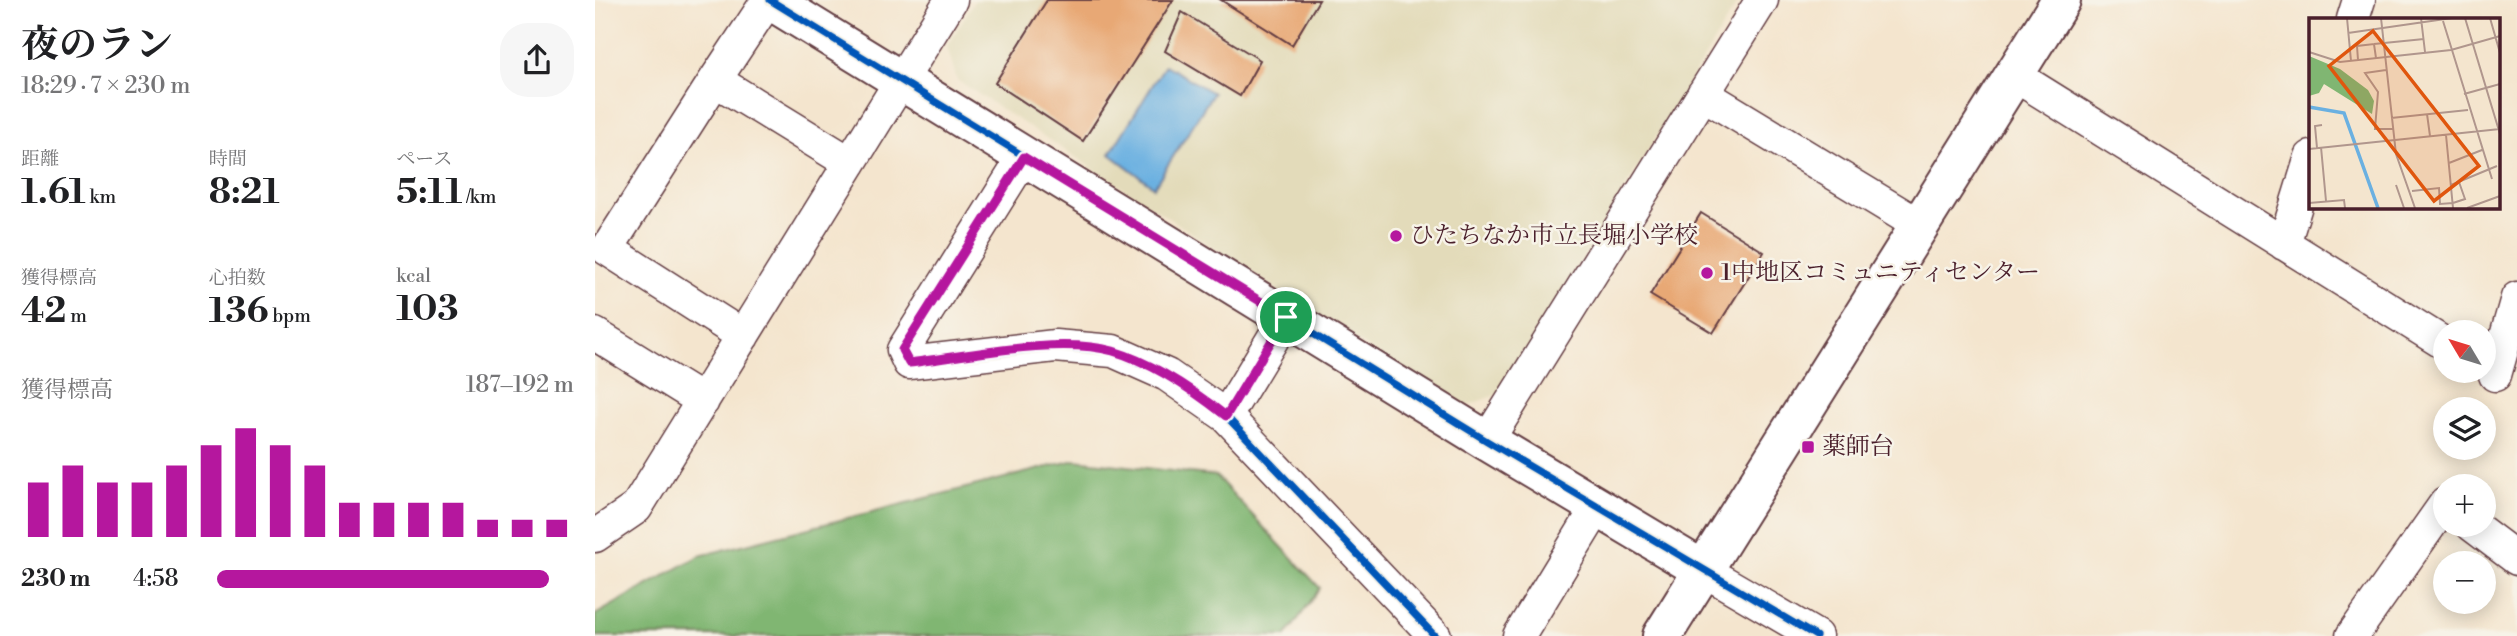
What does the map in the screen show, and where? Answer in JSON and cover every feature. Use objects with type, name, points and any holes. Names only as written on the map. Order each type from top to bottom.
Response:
[{"type":"street","points":[[743,336],[601,258],[769,0],[902,79],[1024,157],[1597,508],[1816,636]]},
{"type":"street","points":[[595,536],[636,508],[951,0]]},
{"type":"street","points":[[1487,441],[1762,0]]},
{"type":"street","points":[[1662,636],[2061,0]]},
{"type":"street","points":[[2353,18],[2359,0]]},
{"type":"street","points":[[2014,75],[2433,337]]},
{"type":"street","points":[[715,80],[850,163]]},
{"type":"street","points":[[1703,94],[1919,225]]},
{"type":"street","points":[[1024,157],[902,350],[909,363],[1055,346],[1113,351],[1167,375],[1226,416],[1435,636]]},
{"type":"street","points":[[2284,244],[2309,163]]},
{"type":"street","points":[[2498,378],[2517,298]]},
{"type":"street","points":[[1226,416],[1286,317]]},
{"type":"street","points":[[595,334],[703,401]]},
{"type":"street","points":[[1519,636],[1597,508]]},
{"type":"street","points":[[2352,636],[2433,521]]},
{"type":"street","points":[[2488,537],[2517,559]]},
{"type":"shaded area","name":"ひたちなか市立長堀小学校","points":[[975,0],[1739,0],[1501,393],[1460,408],[957,80],[947,46]]},
{"type":"green space","points":[[1075,460],[1216,476],[1320,588],[1286,636],[595,636],[595,615],[699,556]]},
{"type":"water","points":[[1165,65],[1213,93],[1154,187],[1110,154]]},
{"type":"building","points":[[1047,0],[1173,0],[1083,141],[995,83]]},
{"type":"building","points":[[1221,0],[1319,0],[1292,45]]},
{"type":"building","points":[[1182,12],[1260,60],[1240,96],[1165,51]]},
{"type":"building","name":"1中地区コミュニティセンター","points":[[1701,213],[1764,252],[1713,333],[1650,295]]},
{"type":"cycle path","points":[[770,0],[1487,441],[1816,636]]},
{"type":"cycle path","points":[[1024,157],[903,350],[909,363],[1055,346],[1113,351],[1167,375],[1226,416],[1435,636]]},
{"type":"place","name":"ひたちなか市立長堀小学校","points":[[1396,236]]},
{"type":"place","name":"1中地区コミュニティセンター","points":[[1707,273]]},
{"type":"place","name":"薬師台","points":[[1808,447]]},
{"type":"route","points":[[1024,157],[1286,317],[1226,416],[1167,375],[1113,351],[1055,346],[909,363],[902,350],[1024,157]]}]
